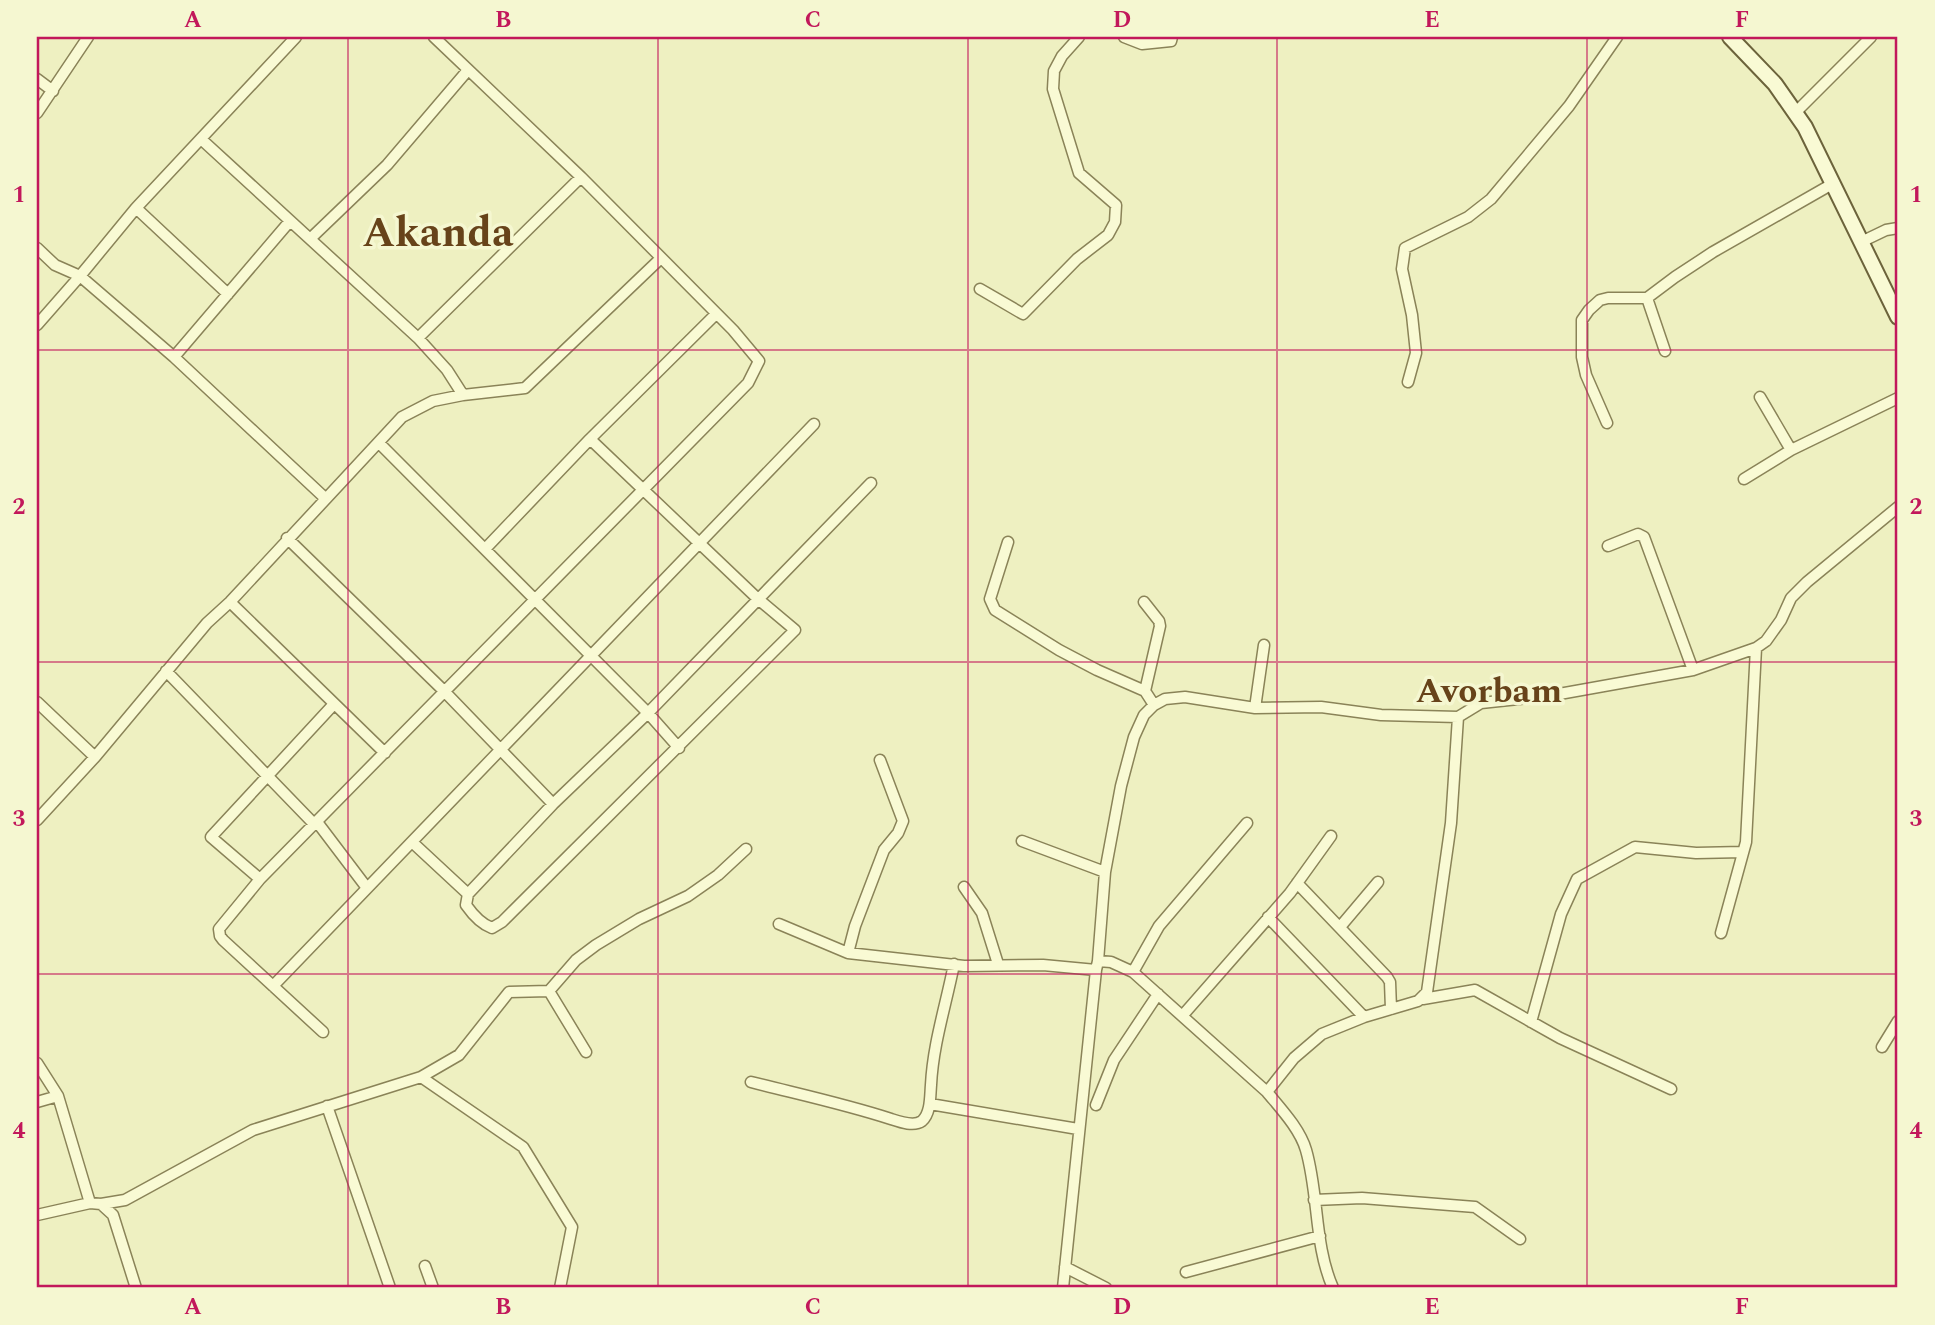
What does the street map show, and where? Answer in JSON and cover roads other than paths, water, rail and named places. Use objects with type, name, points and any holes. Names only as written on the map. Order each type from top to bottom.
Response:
[{"type":"street","points":[[37,113],[88,37]]},
{"type":"street","points":[[37,325],[136,208],[296,37]]},
{"type":"street","points":[[323,1032],[220,936],[219,929],[260,878],[748,383],[759,361],[746,344],[580,177],[434,37]]},
{"type":"street","points":[[980,289],[1023,314],[1077,259],[1108,235],[1115,222],[1116,205],[1079,173],[1053,89],[1054,71],[1062,55],[1079,37]]},
{"type":"street","points":[[1124,37],[1142,44],[1171,41],[1172,37]]},
{"type":"street","points":[[1408,382],[1416,353],[1412,315],[1402,269],[1405,248],[1468,217],[1492,199],[1569,106],[1617,37]]},
{"type":"street","points":[[1730,37],[1759,65],[1796,112],[1898,317]]},
{"type":"street","points":[[1796,112],[1871,37]]},
{"type":"street","points":[[311,238],[387,165],[468,70]]},
{"type":"street","points":[[37,79],[53,91]]},
{"type":"street","points":[[201,139],[418,338],[447,370],[463,395]]},
{"type":"street","points":[[418,338],[580,177]]},
{"type":"street","points":[[1607,423],[1586,375],[1580,339],[1582,320],[1600,300],[1647,298],[1713,252],[1833,183]]},
{"type":"street","points":[[136,208],[228,294]]},
{"type":"street","points":[[174,358],[290,221]]},
{"type":"street","points":[[1861,242],[1886,230],[1898,228]]},
{"type":"street","points":[[37,248],[55,265],[80,276],[174,358],[325,498]]},
{"type":"street","points":[[37,820],[95,757],[207,623],[230,602],[402,416],[433,401],[525,388],[660,259]]},
{"type":"street","points":[[1647,298],[1665,351]]},
{"type":"street","points":[[486,548],[590,439],[716,314]]},
{"type":"street","points":[[1760,397],[1791,450]]},
{"type":"street","points":[[1744,480],[1791,450],[1898,398]]},
{"type":"street","points":[[273,986],[814,424]]},
{"type":"street","points":[[590,439],[758,599],[795,630],[679,748],[502,922],[492,928],[485,926],[466,905],[468,894],[553,804],[648,713],[758,599],[871,483]]},
{"type":"street","points":[[379,443],[486,548],[679,748]]},
{"type":"street","points":[[1063,1288],[1105,872],[1127,759],[1144,715],[1154,705],[1165,699],[1185,697],[1255,708],[1321,707],[1381,715],[1458,717],[1481,703],[1559,694],[1693,670],[1756,648],[1766,641],[1781,620],[1791,598],[1898,507]]},
{"type":"street","points":[[1608,547],[1638,534],[1644,537],[1693,670]]},
{"type":"street","points":[[287,538],[443,690],[553,804]]},
{"type":"street","points":[[1007,542],[990,599],[995,610],[1059,650],[1145,691],[1154,705]]},
{"type":"street","points":[[230,602],[385,752]]},
{"type":"street","points":[[1144,602],[1160,626],[1145,691]]},
{"type":"street","points":[[1255,708],[1264,645]]},
{"type":"street","points":[[1721,933],[1746,842],[1756,648]]},
{"type":"street","points":[[166,671],[316,823],[367,888]]},
{"type":"street","points":[[37,702],[95,757]]},
{"type":"street","points":[[260,878],[211,837],[334,704]]},
{"type":"street","points":[[1423,999],[1427,992],[1451,823],[1458,717]]},
{"type":"street","points":[[848,953],[855,926],[884,850],[902,827],[903,821],[880,760]]},
{"type":"street","points":[[1133,972],[1160,926],[1247,823]]},
{"type":"street","points":[[1183,1015],[1297,883],[1331,836]]},
{"type":"street","points":[[1022,841],[1105,872]]},
{"type":"street","points":[[412,842],[468,894]]},
{"type":"street","points":[[1531,1023],[1561,914],[1577,879],[1635,847],[1696,853],[1743,852]]},
{"type":"street","points":[[113,1215],[125,1200],[253,1130],[421,1077],[459,1055],[509,992],[549,991],[576,960],[596,945],[639,919],[688,896],[718,875],[746,849]]},
{"type":"street","points":[[1340,927],[1378,882]]},
{"type":"street","points":[[1297,883],[1387,977],[1390,982],[1391,1009]]},
{"type":"street","points":[[964,887],[982,913],[998,964]]},
{"type":"street","points":[[1268,917],[1364,1017]]},
{"type":"street","points":[[779,924],[848,953],[954,964],[1097,965],[1111,962],[1133,972],[1267,1092],[1292,1124],[1305,1148],[1332,1288]]},
{"type":"street","points":[[751,1082],[857,1107],[913,1124],[923,1120],[930,1104],[935,1044],[954,964]]},
{"type":"street","points":[[1267,1092],[1308,1043],[1322,1034],[1364,1017],[1423,999],[1475,990],[1531,1023],[1671,1089]]},
{"type":"street","points":[[549,991],[586,1052]]},
{"type":"street","points":[[1096,1105],[1114,1060],[1158,994]]},
{"type":"street","points":[[1882,1047],[1898,1021]]},
{"type":"street","points":[[37,1063],[58,1096],[96,1203],[113,1215],[136,1288]]},
{"type":"street","points":[[421,1077],[523,1147],[572,1227],[560,1288]]},
{"type":"street","points":[[37,1101],[58,1096]]},
{"type":"street","points":[[930,1104],[1078,1129]]},
{"type":"street","points":[[327,1106],[390,1288]]},
{"type":"street","points":[[1314,1200],[1362,1198],[1475,1207],[1520,1239]]},
{"type":"street","points":[[37,1215],[125,1200]]},
{"type":"street","points":[[1186,1272],[1320,1236]]},
{"type":"street","points":[[425,1266],[433,1288]]},
{"type":"street","points":[[1065,1267],[1106,1288]]},
{"type":"district","name":"Akanda","points":[[438,233]]},
{"type":"district","name":"Avorbam","points":[[1489,691]]}]
